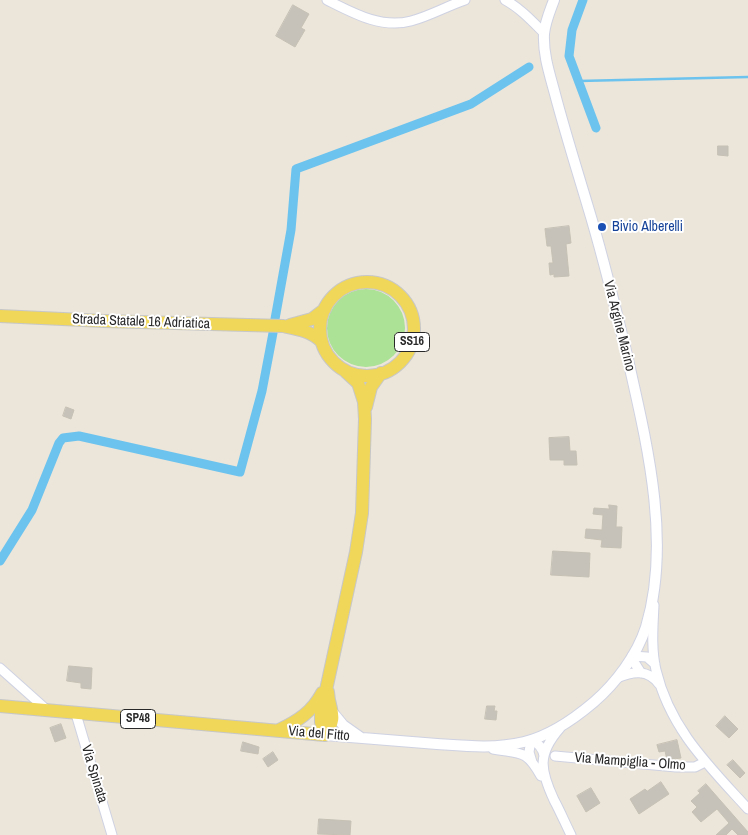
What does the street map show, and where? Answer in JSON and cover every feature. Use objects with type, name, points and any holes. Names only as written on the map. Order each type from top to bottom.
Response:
[{"type":"main road","name":"Strada Statale 16 Adriatica","points":[[0,316],[283,326],[304,322],[318,315],[342,289],[358,283],[376,283],[392,289],[405,301],[410,309],[414,326],[412,343],[403,359],[397,365],[381,373]]},
{"type":"main road","points":[[322,342],[321,322],[325,309]]},
{"type":"main road","name":"Strada Statale 16 Adriatica","points":[[283,326],[311,333],[322,342],[331,358],[344,370]]},
{"type":"main road","points":[[344,370],[366,376],[381,373]]},
{"type":"main road","points":[[344,370],[360,388],[364,402],[365,419]]},
{"type":"main road","points":[[325,735],[321,722],[321,713],[356,552],[360,524],[365,419],[369,392],[381,373]]},
{"type":"main road","points":[[325,735],[331,725],[334,714],[328,698],[328,680]]},
{"type":"main road","points":[[277,731],[307,714],[318,700],[328,680]]},
{"type":"main road","name":"Via del Fitto","points":[[0,706],[325,735]]},
{"type":"street","points":[[327,0],[377,21],[394,23],[410,21],[465,0]]},
{"type":"street","points":[[505,0],[513,4],[532,20],[544,33]]},
{"type":"street","name":"Via Argine Marino","points":[[554,0],[544,33],[544,46],[549,72],[596,235],[640,413],[653,480],[656,529],[654,590],[646,626],[632,656]]},
{"type":"street","points":[[654,590],[653,643],[655,664],[662,689],[677,724],[705,762],[748,809]]},
{"type":"street","points":[[641,673],[632,656],[647,657],[655,664]]},
{"type":"street","name":"Via del Fitto","points":[[325,735],[488,747],[531,740],[564,724],[588,708],[617,678],[632,656]]},
{"type":"street","points":[[0,668],[47,710]]},
{"type":"street","points":[[617,678],[633,673],[641,673],[653,677],[662,689]]},
{"type":"street","name":"Via Spinata","points":[[76,714],[112,835]]},
{"type":"street","points":[[334,714],[343,725],[360,738]]},
{"type":"street","points":[[564,724],[550,740],[542,768],[543,776],[571,835]]},
{"type":"street","points":[[544,756],[538,744],[531,740],[529,752],[532,762],[549,789]]},
{"type":"street","points":[[488,747],[522,753],[532,762]]},
{"type":"street","name":"Via Mampiglia - Olmo","points":[[555,756],[676,767],[695,767],[705,762]]},
{"type":"green space","points":[[358,289],[374,289],[388,295],[399,306],[405,320],[405,336],[399,350],[388,361],[374,367],[358,367],[344,361],[333,350],[327,336],[327,320],[333,306],[344,295]]},
{"type":"building","points":[[293,5],[309,14],[301,28],[305,30],[295,47],[276,36]]},
{"type":"building","points":[[718,146],[728,146],[728,156],[718,155]]},
{"type":"building","points":[[569,226],[571,243],[566,244],[569,276],[554,277],[554,274],[550,275],[549,263],[553,263],[551,246],[547,246],[545,229]]},
{"type":"building","points":[[66,407],[74,410],[71,419],[63,416]]},
{"type":"building","points":[[569,437],[570,451],[576,451],[577,465],[564,465],[564,460],[550,460],[549,438]]},
{"type":"building","points":[[609,505],[617,506],[616,527],[622,527],[621,548],[601,547],[602,540],[585,538],[586,529],[602,530],[603,515],[593,514],[594,508],[609,509]]},
{"type":"building","points":[[553,551],[590,553],[589,577],[551,575]]},
{"type":"building","points":[[69,666],[92,668],[91,689],[81,688],[81,683],[67,681]]},
{"type":"building","points":[[487,706],[495,706],[494,711],[497,711],[496,720],[485,719]]},
{"type":"building","points":[[725,716],[738,729],[729,738],[716,726]]},
{"type":"building","points":[[61,724],[66,738],[55,742],[50,728]]},
{"type":"building","points":[[677,740],[681,758],[667,760],[665,751],[659,752],[657,745]]},
{"type":"building","points":[[243,742],[259,747],[258,754],[241,751]]},
{"type":"building","points":[[273,752],[278,760],[268,767],[263,759]]},
{"type":"building","points":[[733,760],[745,773],[740,778],[727,765]]},
{"type":"building","points":[[661,782],[669,794],[639,814],[630,799],[645,789],[647,791]]},
{"type":"building","points":[[706,784],[748,832],[748,835],[738,835],[732,829],[726,835],[716,835],[729,823],[717,809],[701,822],[692,812],[697,807],[691,801]]},
{"type":"building","points":[[591,788],[600,803],[586,812],[577,796]]},
{"type":"building","points":[[319,819],[351,821],[350,835],[318,834]]},
{"type":"waterway","points":[[583,0],[572,30],[569,56],[596,128]]},
{"type":"waterway","points":[[275,319],[291,230],[296,169],[471,104],[529,67]]},
{"type":"waterway","points":[[579,81],[748,77]]},
{"type":"waterway","points":[[0,561],[32,510],[59,443],[63,438],[79,436],[240,472],[262,391],[273,333]]},
{"type":"place","name":"Bivio Alberelli","points":[[602,227]]}]
